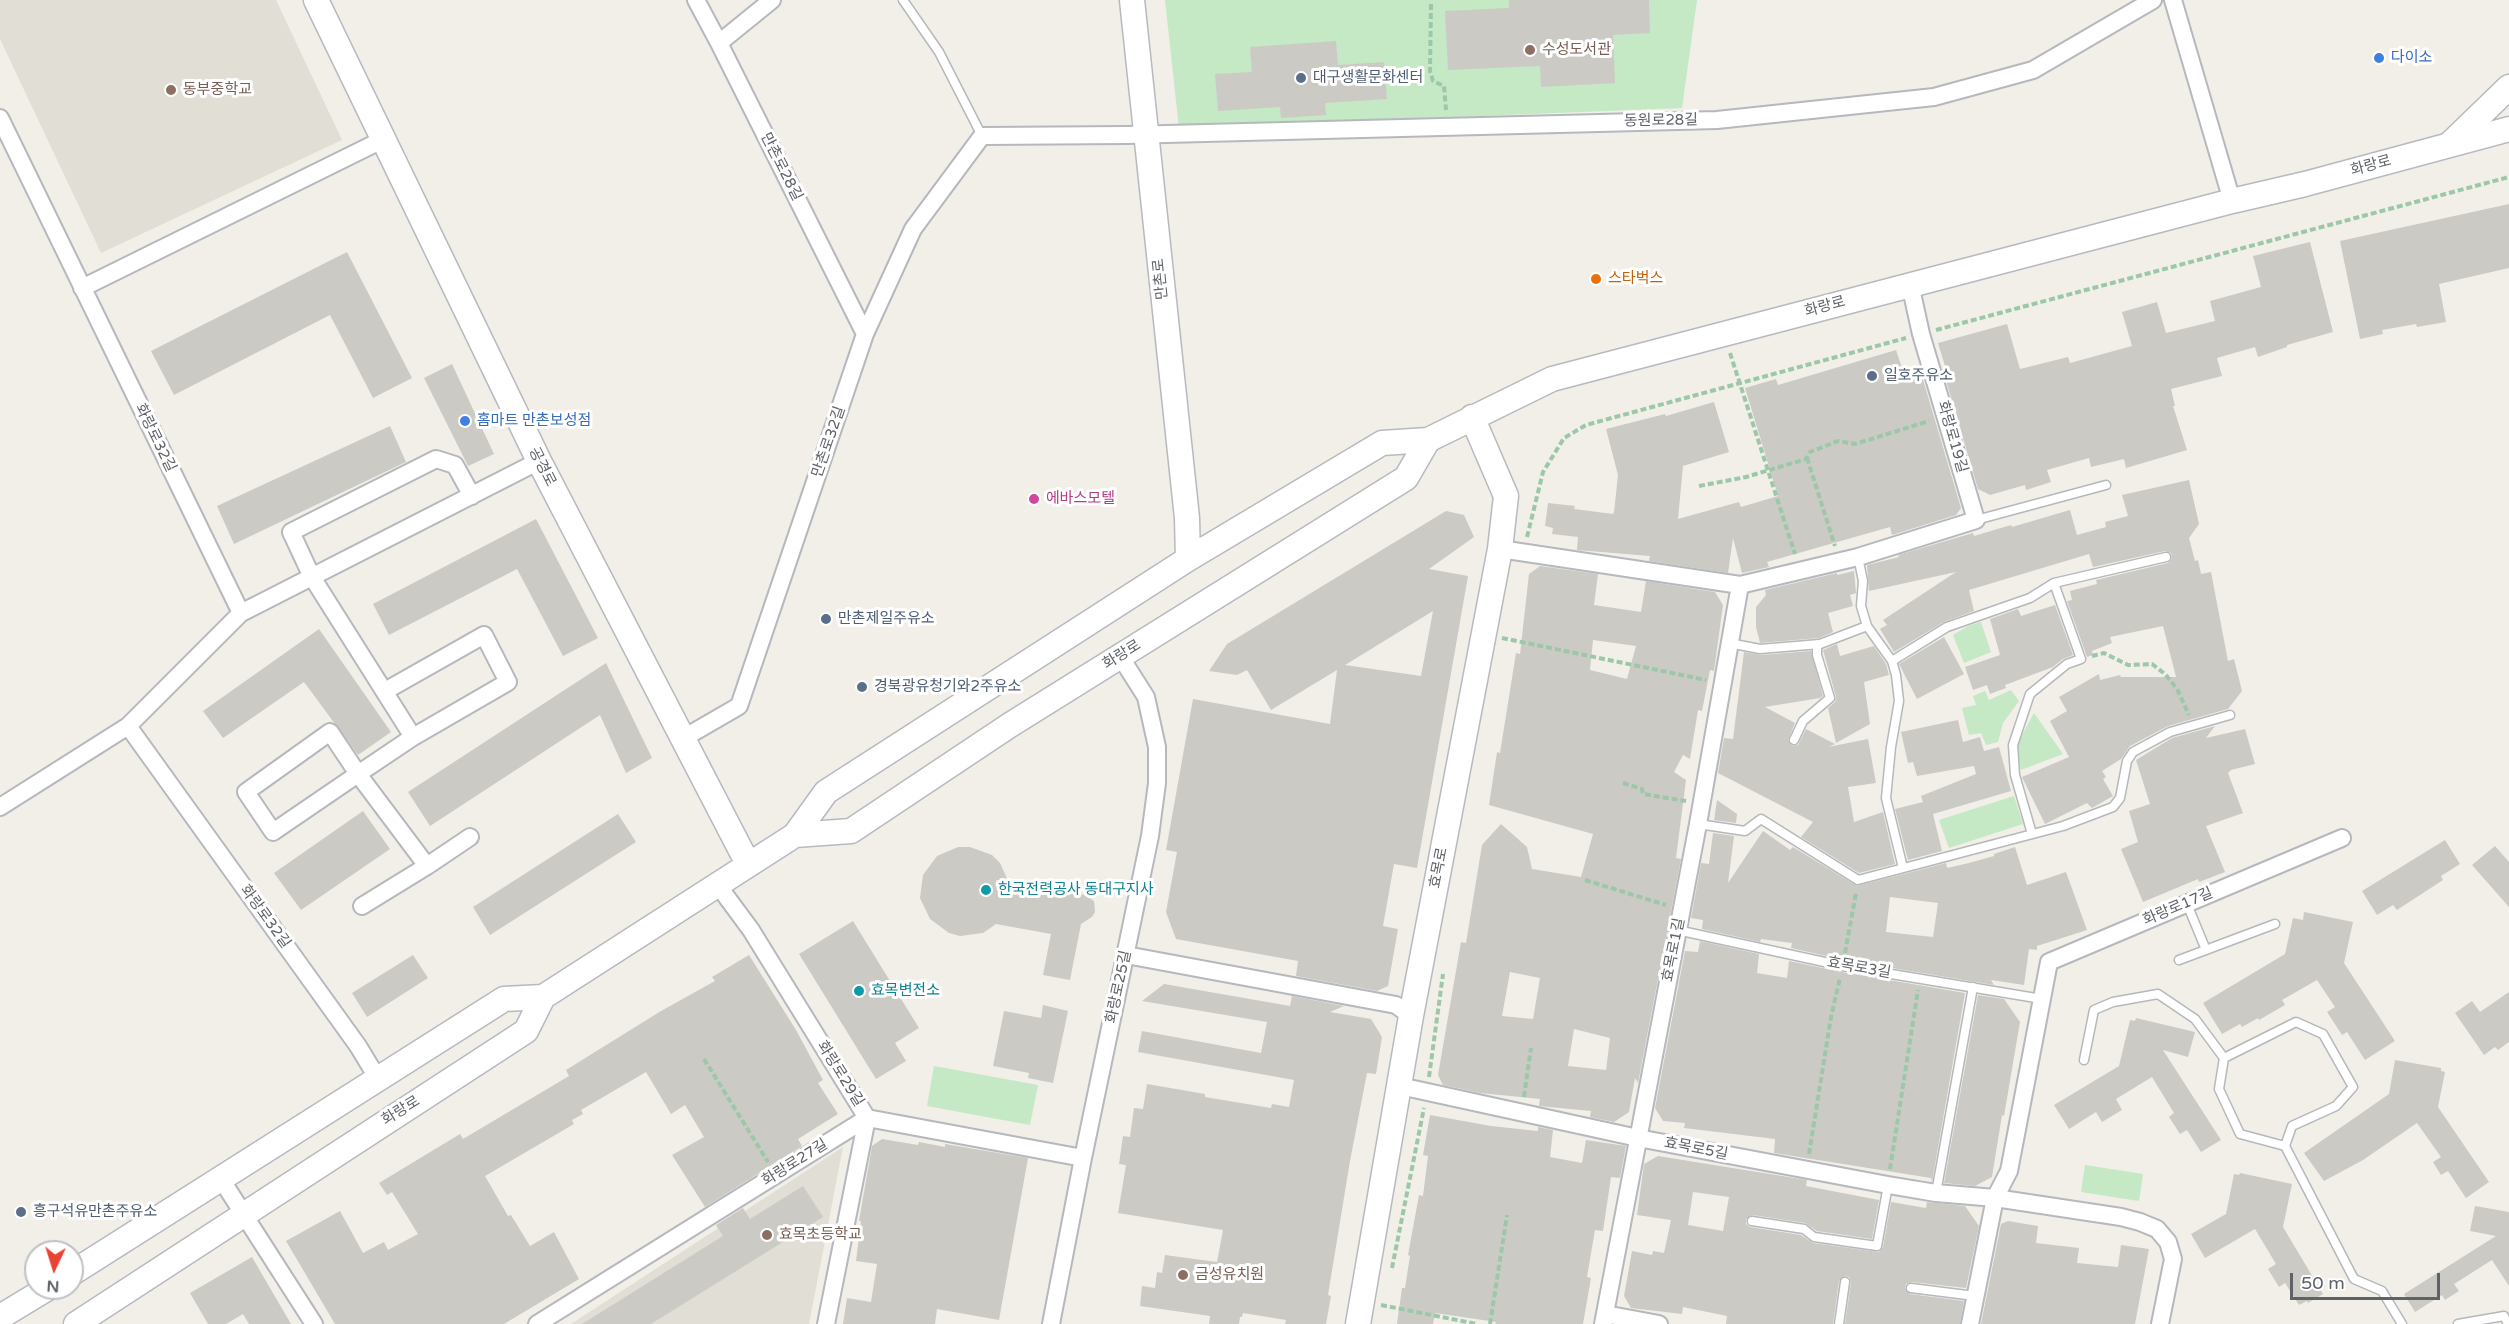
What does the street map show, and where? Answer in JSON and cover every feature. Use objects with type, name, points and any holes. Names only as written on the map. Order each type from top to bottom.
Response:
[{"type":"main road","name":"공경로","points":[[316,0],[539,461],[748,864]]},
{"type":"main road","name":"만촌로","points":[[1132,0],[1187,518],[1188,559]]},
{"type":"main road","points":[[2449,145],[2509,87]]},
{"type":"main road","name":"화랑로","points":[[84,1265],[504,999],[543,996],[795,835],[826,792],[1188,559],[1382,443],[1428,440],[1552,379],[2509,129]]},
{"type":"main road","name":"효목로","points":[[1360,1312],[1411,1016],[1500,549],[1506,496],[1472,417]]},
{"type":"main road","name":"화랑로","points":[[795,835],[851,831],[1010,725],[1406,478],[1428,440]]},
{"type":"main road","name":"화랑로","points":[[76,1324],[526,1031],[543,996]]},
{"type":"main road","points":[[0,1317],[28,1300]]},
{"type":"street","name":"만촌로28길","points":[[696,0],[865,334]]},
{"type":"street","points":[[719,43],[772,0]]},
{"type":"street","name":"동원로28길","points":[[1146,134],[1717,120],[1934,97],[2034,70],[2153,0]]},
{"type":"street","points":[[2174,0],[2232,201]]},
{"type":"street","name":"화랑로32길","points":[[0,118],[241,613]]},
{"type":"street","points":[[982,136],[1146,134]]},
{"type":"street","name":"만촌로32길","points":[[682,739],[739,706],[865,334],[914,229],[982,136]]},
{"type":"street","points":[[82,288],[384,139]]},
{"type":"street","name":"화랑로19길","points":[[1910,284],[1921,334],[1976,520]]},
{"type":"street","points":[[413,737],[312,577],[291,532],[436,459],[455,465],[472,496]]},
{"type":"street","points":[[0,807],[128,726],[241,613],[539,461]]},
{"type":"street","points":[[1500,549],[1740,585],[1858,557],[1976,520]]},
{"type":"street","name":"효목로1길","points":[[1659,1324],[1604,1319],[1698,824],[1740,585]]},
{"type":"street","points":[[385,691],[484,636],[508,682],[413,737],[358,774],[273,832],[246,792],[330,732],[358,774],[427,866]]},
{"type":"street","name":"화랑로25길","points":[[1051,1324],[1150,836],[1157,783],[1157,747],[1146,696],[1120,656]]},
{"type":"street","name":"화랑로32길","points":[[128,726],[358,1046],[378,1079]]},
{"type":"street","points":[[362,906],[470,837]]},
{"type":"street","name":"화랑로17길","points":[[2042,999],[2049,962],[2342,838]]},
{"type":"street","name":"화랑로29길","points":[[717,884],[751,930],[867,1118],[826,1324]]},
{"type":"street","points":[[1126,955],[1396,1005],[1411,1016]]},
{"type":"street","points":[[1970,1324],[1995,1198],[2009,1171],[2042,999]]},
{"type":"street","name":"효목로5길","points":[[1400,1086],[1638,1138],[1888,1185],[2121,1217],[2157,1229],[2168,1242],[2173,1259],[2160,1324]]},
{"type":"street","points":[[867,1118],[1083,1158]]},
{"type":"street","name":"화랑로27길","points":[[537,1324],[867,1118]]},
{"type":"street","points":[[221,1179],[314,1324]]},
{"type":"lane","points":[[903,0],[939,52],[982,136]]},
{"type":"lane","points":[[1976,520],[2106,485]]},
{"type":"lane","points":[[1858,557],[1863,581],[1861,606],[1867,626],[1892,661],[1899,701],[1891,747],[1886,798],[1903,868]]},
{"type":"lane","points":[[1892,661],[1947,627],[2030,598],[2054,583],[2166,557]]},
{"type":"lane","points":[[2032,834],[2015,775],[2013,745],[2030,694],[2067,664],[2081,659],[2054,583]]},
{"type":"lane","points":[[1728,643],[1760,649],[1817,644],[1867,626]]},
{"type":"lane","points":[[1794,740],[1803,721],[1830,698],[1817,655],[1817,644]]},
{"type":"lane","points":[[1698,824],[1745,831],[1761,819],[1858,880],[2063,826],[2113,807],[2120,798],[2127,761],[2133,753],[2170,732],[2230,715]]},
{"type":"lane","points":[[2187,903],[2206,950]]},
{"type":"lane","points":[[2179,960],[2275,924]]},
{"type":"lane","name":"효목로3길","points":[[1677,930],[1843,966],[2042,999]]},
{"type":"lane","points":[[1936,1193],[1973,987]]},
{"type":"lane","points":[[2084,1060],[2094,1010],[2113,1002],[2158,994],[2195,1019],[2224,1058],[2219,1089],[2240,1134],[2286,1146]]},
{"type":"lane","points":[[2224,1058],[2296,1022],[2323,1034],[2353,1087],[2336,1106],[2292,1126],[2286,1146],[2354,1279],[2382,1291],[2402,1324]]},
{"type":"lane","points":[[1752,1221],[1804,1229],[1814,1237],[1877,1246],[1888,1185]]},
{"type":"lane","points":[[1839,1324],[1845,1282]]},
{"type":"lane","points":[[1911,1288],[1975,1296]]},
{"type":"lane","points":[[2458,1324],[2504,1316],[2508,1324]]},
{"type":"path","points":[[1431,4],[1430,71],[1433,81],[1444,86],[1446,114]]},
{"type":"path","points":[[1723,333],[1801,571]]},
{"type":"path","points":[[1840,561],[1807,458],[1810,452],[1838,441],[1855,444],[1947,416]]},
{"type":"path","points":[[1699,486],[1768,471],[1807,458]]},
{"type":"path","points":[[1484,634],[1722,683]]},
{"type":"path","points":[[2081,659],[2104,653],[2128,665],[2152,664],[2166,674],[2178,689],[2193,724]]},
{"type":"path","points":[[1623,783],[1642,789],[1643,794],[1701,805]]},
{"type":"path","points":[[1585,880],[1635,897],[1681,909]]},
{"type":"path","points":[[1806,1169],[1831,1017],[1843,966],[1858,880]]},
{"type":"path","points":[[1888,1185],[1919,979]]},
{"type":"path","points":[[1521,1113],[1532,1048]]},
{"type":"path","points":[[704,1059],[776,1175]]},
{"type":"path","points":[[1490,1324],[1507,1215]]},
{"type":"path","points":[[1360,1312],[1477,1324]]},
{"type":"shaded area","name":"동부중학교","points":[[0,0],[276,0],[342,140],[101,253],[0,39]]},
{"type":"shaded area","name":"효목초등학교","points":[[843,1147],[809,1324],[571,1324]]},
{"type":"green space","points":[[1165,0],[1697,0],[1682,108],[1179,128]]},
{"type":"green space","points":[[1981,622],[1991,652],[1964,663],[1953,635],[1968,626]]},
{"type":"green space","points":[[2011,690],[2019,701],[2003,723],[1998,742],[1986,745],[1981,733],[1969,735],[1962,708],[1976,705],[1973,696],[1985,691],[1989,700]]},
{"type":"green space","points":[[2034,713],[2063,754],[2021,770],[2016,753],[2021,737]]},
{"type":"green space","points":[[2014,796],[2023,824],[1949,848],[1939,820]]},
{"type":"green space","points":[[934,1066],[1038,1085],[1030,1125],[927,1106]]},
{"type":"green space","points":[[2085,1165],[2143,1174],[2139,1201],[2081,1192]]},
{"type":"building","name":"수성도서관","points":[[1509,0],[1649,0],[1650,33],[1613,35],[1615,83],[1541,87],[1540,66],[1448,70],[1445,11],[1509,8]]},
{"type":"building","points":[[1336,41],[1338,65],[1384,62],[1387,99],[1325,103],[1326,115],[1281,118],[1280,107],[1218,111],[1215,74],[1252,72],[1250,47]]},
{"type":"building","points":[[2509,204],[2509,268],[2439,284],[2446,322],[2382,330],[2383,334],[2360,339],[2340,241]]},
{"type":"building","points":[[2310,242],[2333,332],[2287,345],[2287,347],[2258,357],[2255,347],[2217,358],[2222,376],[2171,389],[2175,406],[2173,406],[2187,450],[2126,468],[2124,459],[2091,467],[2089,458],[2047,470],[2051,482],[2026,490],[2025,485],[1990,495],[1978,489],[1942,367],[1945,366],[1938,343],[2007,324],[2020,369],[2068,357],[2070,363],[2132,346],[2122,312],[2157,302],[2166,333],[2215,321],[2210,301],[2261,287],[2253,256]]},
{"type":"building","points":[[347,252],[412,378],[373,398],[330,315],[174,395],[151,351]]},
{"type":"building","points":[[1896,350],[1905,377],[1921,373],[1961,508],[1956,515],[1892,535],[1890,527],[1767,562],[1769,567],[1742,573],[1733,538],[1728,573],[1649,561],[1650,556],[1577,550],[1578,537],[1552,534],[1553,528],[1545,526],[1548,503],[1613,514],[1618,475],[1606,429],[1665,414],[1666,416],[1714,402],[1729,452],[1683,466],[1678,519],[1739,502],[1741,507],[1778,496],[1745,388],[1776,379],[1778,385]]},
{"type":"building","points":[[452,364],[494,454],[468,466],[424,378]]},
{"type":"building","points":[[390,426],[406,462],[234,544],[217,506]]},
{"type":"building","points":[[2189,480],[2199,524],[2189,538],[2201,574],[2211,572],[2228,661],[2234,659],[2242,691],[2228,709],[2168,726],[2130,746],[2121,759],[2102,771],[2106,777],[2103,779],[2113,796],[2092,808],[2087,803],[2045,824],[2022,777],[2069,757],[2050,721],[2067,711],[2059,697],[2099,674],[2100,680],[2120,675],[2121,677],[2176,677],[2163,626],[2110,637],[2112,643],[2092,651],[2093,655],[2087,657],[2067,601],[2072,600],[2070,591],[2097,584],[2096,580],[2168,563],[2172,558],[2171,553],[2165,551],[2093,567],[2089,554],[1969,590],[1974,611],[1944,622],[1894,652],[1880,629],[1887,625],[1883,620],[1956,572],[1869,591],[1867,565],[1973,533],[1974,536],[2011,525],[2012,527],[2070,510],[2077,535],[2106,527],[2105,522],[2128,516],[2122,495]]},
{"type":"building","points":[[1446,511],[1464,515],[1474,537],[1429,569],[1468,576],[1417,868],[1394,864],[1383,926],[1398,929],[1388,986],[1377,991],[1296,976],[1298,961],[1176,939],[1166,912],[1177,852],[1166,850],[1193,699],[1330,724],[1337,670],[1271,710],[1247,670],[1237,675],[1209,671],[1227,644]],"holes":[[[1433,611],[1421,676],[1345,665]]]},
{"type":"building","points":[[536,519],[598,638],[563,656],[517,569],[389,635],[373,604]]},
{"type":"building","points":[[1540,566],[1598,574],[1594,605],[1641,612],[1646,581],[1715,592],[1723,605],[1714,671],[1710,670],[1702,711],[1698,710],[1690,759],[1683,755],[1674,772],[1686,780],[1676,858],[1681,859],[1638,1083],[1635,1078],[1629,1112],[1614,1122],[1590,1117],[1591,1111],[1539,1106],[1540,1099],[1480,1093],[1443,1085],[1438,1075],[1461,942],[1466,943],[1482,845],[1501,824],[1527,847],[1532,869],[1581,877],[1593,834],[1489,805],[1516,653],[1520,654],[1529,574]],"holes":[[[1593,640],[1636,646],[1627,679],[1590,670]],[[1510,972],[1540,978],[1533,1019],[1502,1016]],[[1574,1029],[1610,1038],[1606,1070],[1568,1066]]]},
{"type":"building","points":[[1854,571],[1856,593],[1850,595],[1853,606],[1828,613],[1833,632],[1819,638],[1760,643],[1756,627],[1756,607],[1766,595],[1765,590]]},
{"type":"building","points":[[2055,605],[2073,655],[2053,667],[2005,685],[2006,688],[1990,694],[1987,685],[1973,690],[1965,667],[2000,655],[1990,619],[2018,609],[2021,616]]},
{"type":"building","points":[[319,629],[391,732],[358,755],[304,682],[223,738],[203,711]]},
{"type":"building","points":[[1944,637],[1964,674],[1917,699],[1899,664]]},
{"type":"building","points":[[1837,644],[1840,656],[1874,646],[1886,664],[1889,675],[1864,682],[1870,724],[1836,743],[1828,708],[1835,702],[1836,697],[1823,650]]},
{"type":"building","points":[[1811,651],[1823,696],[1765,707],[1795,723],[1788,740],[1792,746],[1798,745],[1806,729],[1835,744],[1828,747],[1868,739],[1876,783],[1848,787],[1854,822],[1883,812],[1895,864],[1859,873],[1801,837],[1813,822],[1718,773],[1724,738],[1733,739],[1744,652],[1761,655]]},
{"type":"building","points":[[606,663],[652,758],[626,773],[600,715],[430,826],[408,792]]},
{"type":"building","points":[[1958,720],[1963,742],[1980,737],[1984,751],[1999,747],[2011,791],[1933,814],[1942,851],[1908,860],[1895,809],[1923,802],[1921,796],[1976,774],[1974,766],[1917,776],[1913,762],[1908,763],[1901,732]]},
{"type":"building","points":[[2215,726],[2206,738],[2245,729],[2255,764],[2231,770],[2228,773],[2243,813],[2206,826],[2225,872],[2199,882],[2198,879],[2143,902],[2121,849],[2138,842],[2129,811],[2150,804],[2136,760],[2172,738]]},
{"type":"building","points":[[1717,800],[1737,814],[1736,823],[1714,820]]},
{"type":"building","points":[[363,811],[390,849],[301,910],[274,873]]},
{"type":"building","points":[[618,814],[636,842],[490,935],[473,907]]},
{"type":"building","points":[[1763,831],[1790,850],[1793,847],[1857,886],[1946,863],[1947,868],[1969,863],[2015,847],[2027,885],[2066,872],[2087,930],[2037,946],[2037,950],[2029,949],[2024,985],[1991,980],[1994,985],[1844,960],[1791,948],[1792,943],[1761,939],[1760,942],[1702,929],[1703,920],[1691,918],[1701,863],[1709,864],[1713,833],[1734,836],[1728,883]],"holes":[[[1890,897],[1938,903],[1933,937],[1886,932]]]},
{"type":"building","points":[[2445,840],[2460,864],[2441,876],[2443,880],[2397,910],[2393,905],[2377,915],[2362,891]]},
{"type":"building","points":[[2495,846],[2509,862],[2509,907],[2472,865]]},
{"type":"building","name":"한국전력공사 동대구지사","points":[[958,847],[970,847],[992,855],[1000,863],[1010,885],[1085,895],[1094,901],[1095,912],[1092,917],[1081,924],[1070,980],[1043,975],[1051,934],[996,924],[983,933],[960,936],[949,933],[930,919],[920,898],[923,875],[937,856]]},
{"type":"building","points":[[2304,912],[2353,922],[2344,963],[2395,1041],[2365,1060],[2347,1032],[2342,1035],[2327,1012],[2335,1007],[2317,980],[2282,1000],[2285,1005],[2259,1020],[2258,1018],[2242,1027],[2240,1024],[2222,1034],[2203,1003],[2285,954],[2293,918],[2303,920]]},
{"type":"building","name":"효목변전소","points":[[853,921],[919,1028],[895,1043],[906,1061],[876,1079],[799,954]]},
{"type":"building","points":[[1700,941],[1759,954],[1757,973],[1787,978],[1789,961],[1965,993],[1932,1182],[1931,1178],[1774,1153],[1775,1139],[1684,1128],[1685,1123],[1663,1121],[1655,1108],[1685,951],[1698,952]]},
{"type":"building","points":[[413,955],[428,978],[367,1017],[352,993]]},
{"type":"building","points":[[749,955],[796,1030],[823,1080],[818,1083],[838,1114],[798,1139],[802,1146],[705,1207],[672,1155],[704,1137],[685,1105],[671,1114],[646,1072],[581,1110],[583,1114],[572,1120],[574,1124],[485,1176],[508,1216],[511,1215],[530,1246],[554,1232],[579,1279],[504,1324],[335,1324],[286,1241],[340,1211],[363,1253],[384,1242],[388,1250],[418,1234],[392,1192],[387,1195],[379,1183],[460,1134],[463,1139],[569,1076],[566,1070],[661,1011],[715,981],[712,977]]},
{"type":"building","points":[[1164,984],[1290,1006],[1292,996],[1344,1006],[1330,1012],[1371,1019],[1382,1037],[1376,1074],[1367,1073],[1328,1295],[1331,1296],[1326,1324],[1285,1324],[1286,1320],[1243,1313],[1239,1324],[1209,1324],[1210,1316],[1140,1306],[1142,1286],[1155,1288],[1157,1272],[1162,1273],[1165,1255],[1217,1262],[1223,1230],[1118,1213],[1126,1165],[1119,1164],[1123,1136],[1130,1137],[1134,1108],[1143,1109],[1147,1084],[1271,1108],[1272,1104],[1289,1107],[1294,1080],[1138,1052],[1142,1031],[1261,1053],[1267,1022],[1142,1001]]},
{"type":"building","points":[[2509,992],[2509,1042],[2498,1050],[2495,1047],[2484,1055],[2455,1013],[2472,1001],[2480,1012]]},
{"type":"building","points":[[1978,995],[2004,999],[2020,1022],[2004,1116],[2002,1115],[1992,1177],[1975,1186],[1944,1183]]},
{"type":"building","points":[[1043,1005],[1068,1011],[1053,1083],[1028,1078],[1029,1073],[993,1066],[1004,1011],[1041,1018]]},
{"type":"building","points":[[2136,1018],[2195,1032],[2188,1057],[2163,1050],[2221,1140],[2201,1152],[2187,1130],[2180,1134],[2169,1117],[2174,1113],[2152,1077],[2116,1099],[2122,1110],[2102,1122],[2096,1112],[2069,1129],[2054,1105],[2119,1066],[2130,1020],[2135,1021]]},
{"type":"building","points":[[2395,1060],[2441,1068],[2441,1071],[2445,1072],[2438,1107],[2489,1182],[2466,1198],[2448,1171],[2441,1175],[2433,1162],[2441,1157],[2417,1123],[2363,1160],[2324,1181],[2304,1153],[2389,1094]]},
{"type":"building","points":[[1430,1115],[1491,1126],[1538,1131],[1538,1127],[1553,1130],[1550,1157],[1582,1163],[1586,1140],[1626,1146],[1620,1178],[1611,1177],[1603,1231],[1595,1230],[1587,1277],[1591,1278],[1583,1324],[1495,1324],[1496,1322],[1435,1313],[1433,1324],[1397,1324],[1402,1288],[1405,1288],[1410,1256],[1408,1255],[1419,1195],[1423,1196],[1428,1156],[1423,1155]]},
{"type":"building","points":[[882,1139],[918,1145],[919,1142],[945,1147],[945,1144],[1028,1158],[999,1320],[937,1309],[935,1324],[843,1324],[847,1298],[871,1302],[877,1264],[856,1261],[861,1221],[859,1221],[872,1146]]},
{"type":"building","points":[[1658,1156],[1807,1180],[1806,1186],[1879,1200],[1872,1239],[1817,1231],[1805,1223],[1753,1215],[1746,1219],[1746,1224],[1750,1227],[1801,1235],[1813,1243],[1879,1252],[1883,1247],[1891,1202],[1926,1208],[1927,1202],[1965,1206],[1979,1226],[1966,1288],[1912,1282],[1906,1284],[1905,1288],[1910,1294],[1964,1301],[1960,1324],[1845,1324],[1851,1282],[1849,1277],[1845,1276],[1839,1281],[1833,1324],[1726,1324],[1727,1316],[1683,1307],[1682,1314],[1631,1308],[1624,1296],[1632,1251],[1652,1255],[1653,1251],[1664,1253],[1671,1220],[1637,1215],[1644,1164]],"holes":[[[1693,1192],[1729,1197],[1723,1231],[1688,1225]]]},
{"type":"building","points":[[2240,1173],[2292,1184],[2283,1227],[2323,1294],[2308,1303],[2307,1301],[2299,1305],[2285,1283],[2279,1287],[2268,1269],[2276,1264],[2255,1229],[2205,1258],[2191,1234],[2226,1214],[2234,1174],[2239,1175]]},
{"type":"building","points":[[803,1186],[823,1217],[651,1324],[582,1324],[723,1236],[716,1225],[743,1208],[750,1219]]},
{"type":"building","points":[[2475,1206],[2509,1212],[2509,1286],[2492,1260],[2454,1284],[2459,1291],[2445,1300],[2442,1295],[2415,1312],[2404,1294],[2496,1236],[2470,1231]]},
{"type":"building","points":[[2008,1221],[2038,1226],[2036,1243],[2079,1248],[2077,1263],[2118,1267],[2121,1245],[2149,1249],[2135,1324],[1981,1324],[2001,1224]]},
{"type":"building","points":[[252,1257],[291,1324],[249,1324],[243,1314],[226,1324],[208,1324],[190,1293]]},
{"type":"place","name":"수성도서관","points":[[1530,50]]},
{"type":"place","name":"다이소","points":[[2379,58]]},
{"type":"place","name":"대구생활문화센터","points":[[1301,78]]},
{"type":"place","name":"동부중학교","points":[[171,90]]},
{"type":"place","name":"스타벅스","points":[[1596,279]]},
{"type":"place","name":"일호주유소","points":[[1872,376]]},
{"type":"place","name":"홈마트 만촌보성점","points":[[465,421]]},
{"type":"place","name":"에바스모텔","points":[[1034,499]]},
{"type":"place","name":"만촌제일주유소","points":[[826,619]]},
{"type":"place","name":"경북광유청기와2주유소","points":[[862,687]]},
{"type":"place","name":"한국전력공사 동대구지사","points":[[986,890]]},
{"type":"place","name":"효목변전소","points":[[859,991]]},
{"type":"place","name":"흥구석유만촌주유소","points":[[21,1212]]},
{"type":"place","name":"효목초등학교","points":[[767,1235]]},
{"type":"place","name":"금성유치원","points":[[1183,1275]]}]
